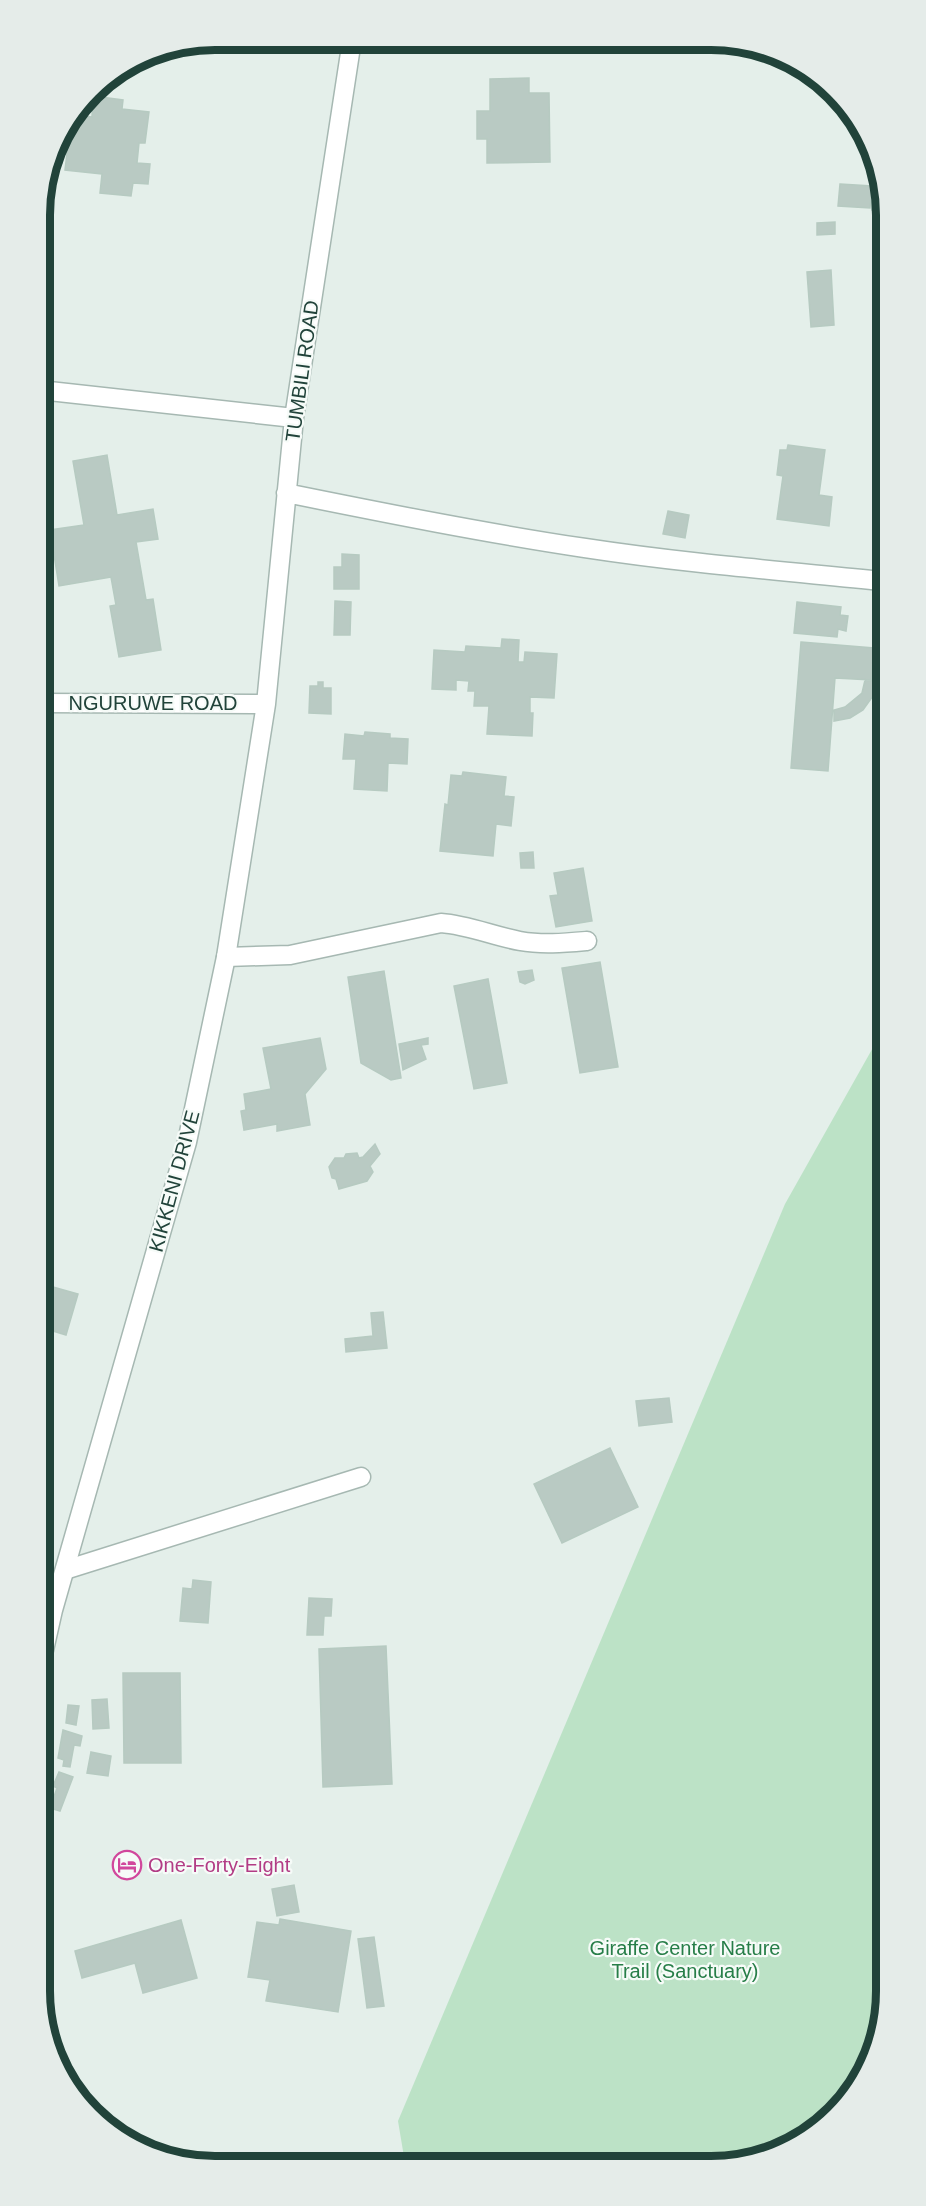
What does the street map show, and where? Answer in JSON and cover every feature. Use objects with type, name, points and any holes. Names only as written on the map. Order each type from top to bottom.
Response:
[{"type":"street","name":"TUMBILI ROAD","points":[[266,704],[294,418],[351,49]]},
{"type":"street","points":[[50,391],[294,418]]},
{"type":"street","points":[[286,493],[447,526],[585,548],[876,580]]},
{"type":"street","name":"NGURUWE ROAD","points":[[50,703],[266,704]]},
{"type":"street","name":"KIKKENI DRIVE","points":[[50,1605],[65,1570],[187,1142],[226,957],[266,704]]},
{"type":"street","points":[[226,957],[290,955],[441,924],[455,924],[521,941],[553,944],[586,941]]},
{"type":"street","points":[[65,1570],[361,1477]]},
{"type":"green space","name":"Giraffe Center Nature Trail (Sanctuary)","points":[[876,1042],[876,2002],[868,2044],[854,2074],[828,2108],[803,2129],[774,2144],[754,2151],[711,2156],[404,2156],[398,2121],[785,1204]]},
{"type":"building","points":[[529,78],[529,93],[549,93],[550,162],[487,163],[487,139],[477,139],[477,111],[490,111],[490,79]]},
{"type":"building","points":[[99,97],[123,100],[122,109],[149,112],[145,143],[139,143],[137,163],[150,164],[148,184],[133,183],[131,196],[100,193],[102,174],[65,170],[69,139],[72,132],[83,116],[92,117],[93,104]]},
{"type":"building","points":[[63,149],[62,163],[58,163]]},
{"type":"building","points":[[872,177],[876,210],[872,210]]},
{"type":"building","points":[[840,184],[872,186],[870,208],[838,206]]},
{"type":"building","points":[[835,222],[835,234],[817,235],[817,223]]},
{"type":"building","points":[[831,270],[834,325],[811,327],[807,272]]},
{"type":"building","points":[[788,445],[825,450],[819,495],[832,497],[829,526],[777,519],[783,476],[777,475],[780,450],[787,450]]},
{"type":"building","points":[[107,455],[117,515],[153,509],[158,539],[136,542],[146,600],[153,599],[161,650],[119,657],[110,606],[116,605],[111,577],[59,586],[50,530],[84,525],[73,461]]},
{"type":"building","points":[[668,511],[689,515],[685,538],[663,534]]},
{"type":"building","points":[[342,554],[359,555],[359,589],[334,589],[334,567],[342,567]]},
{"type":"building","points":[[335,601],[351,602],[350,635],[334,635]]},
{"type":"building","points":[[797,602],[841,607],[840,615],[848,616],[846,631],[838,629],[837,637],[794,633]]},
{"type":"building","points":[[502,639],[519,640],[518,662],[524,662],[525,652],[557,654],[554,698],[530,697],[530,713],[533,713],[532,736],[487,734],[489,706],[474,706],[475,691],[468,691],[469,681],[456,680],[456,690],[432,689],[434,650],[465,652],[466,646],[501,648]]},
{"type":"building","points":[[801,642],[874,648],[871,680],[835,678],[828,771],[791,768]]},
{"type":"building","points":[[872,676],[876,677],[873,696],[863,710],[850,718],[834,721],[834,710],[845,707],[862,693],[865,680],[872,681]]},
{"type":"building","points":[[318,682],[323,682],[323,688],[331,688],[331,714],[309,713],[310,686],[318,686]]},
{"type":"building","points":[[365,732],[390,734],[390,738],[408,739],[407,764],[388,763],[387,791],[354,789],[356,759],[343,759],[345,734],[364,736]]},
{"type":"building","points":[[463,772],[506,777],[504,796],[514,797],[511,826],[496,824],[493,856],[440,851],[451,775],[462,776]]},
{"type":"building","points":[[533,852],[534,868],[521,868],[520,853]]},
{"type":"building","points":[[583,868],[592,921],[556,927],[550,896],[558,895],[554,873]]},
{"type":"building","points":[[600,962],[618,1067],[580,1073],[562,968]]},
{"type":"building","points":[[532,970],[534,980],[525,984],[520,982],[518,972]]},
{"type":"building","points":[[384,971],[401,1078],[391,1080],[361,1063],[348,977]]},
{"type":"building","points":[[488,979],[507,1083],[474,1089],[454,986]]},
{"type":"building","points":[[320,1038],[326,1069],[305,1094],[310,1125],[277,1131],[277,1124],[244,1130],[241,1111],[246,1110],[244,1094],[271,1089],[263,1048]]},
{"type":"building","points":[[428,1038],[428,1044],[421,1045],[426,1059],[403,1070],[399,1044]]},
{"type":"building","points":[[375,1144],[380,1154],[370,1166],[373,1172],[367,1181],[339,1189],[336,1179],[332,1178],[329,1167],[335,1158],[344,1158],[346,1154],[357,1153],[359,1158],[363,1157]]},
{"type":"building","points":[[53,1287],[78,1294],[66,1335],[50,1330],[50,1297]]},
{"type":"building","points":[[383,1312],[387,1348],[346,1352],[345,1339],[373,1336],[371,1313]]},
{"type":"building","points":[[669,1398],[672,1422],[639,1426],[636,1401]]},
{"type":"building","points":[[610,1448],[638,1507],[562,1543],[534,1484]]},
{"type":"building","points":[[193,1580],[211,1582],[208,1623],[180,1621],[183,1588],[192,1589]]},
{"type":"building","points":[[309,1598],[332,1599],[331,1616],[324,1616],[323,1635],[307,1635]]},
{"type":"building","points":[[386,1646],[392,1784],[323,1787],[319,1649]]},
{"type":"building","points":[[123,1673],[180,1673],[181,1763],[124,1763]]},
{"type":"building","points":[[107,1699],[109,1728],[93,1729],[92,1700]]},
{"type":"building","points":[[68,1705],[79,1706],[76,1725],[66,1723]]},
{"type":"building","points":[[63,1730],[82,1736],[80,1746],[74,1745],[70,1767],[63,1766],[64,1760],[58,1758]]},
{"type":"building","points":[[91,1752],[111,1756],[108,1776],[87,1773]]},
{"type":"building","points":[[59,1772],[73,1777],[60,1811],[50,1808],[57,1788],[53,1786]]},
{"type":"building","points":[[294,1885],[299,1912],[277,1916],[272,1889]]},
{"type":"building","points":[[280,1919],[351,1931],[338,2012],[266,2001],[270,1980],[248,1977],[257,1922],[279,1925]]},
{"type":"building","points":[[181,1920],[197,1978],[143,1993],[135,1963],[82,1978],[75,1951]]},
{"type":"building","points":[[374,1937],[384,2006],[367,2008],[358,1939]]},
{"type":"place","name":"One-Forty-Eight","points":[[127,1865]]}]
